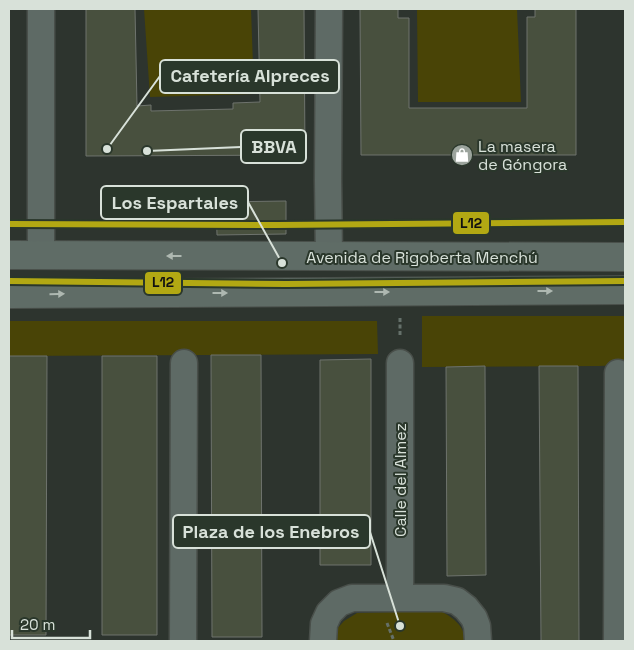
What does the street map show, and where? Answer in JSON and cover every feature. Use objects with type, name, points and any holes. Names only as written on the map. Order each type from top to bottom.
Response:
[{"type":"street","points":[[41,9],[41,255]]},
{"type":"street","points":[[329,9],[328,180],[330,256]]},
{"type":"street","name":"Avenida de Rigoberta Menchú","points":[[9,255],[625,257]]},
{"type":"street","name":"Avenida de Rigoberta Menchú","points":[[9,294],[625,290]]},
{"type":"street","points":[[183,641],[184,363]]},
{"type":"street","name":"Calle del Almez","points":[[400,363],[400,598]]},
{"type":"street","points":[[618,373],[618,641]]},
{"type":"street","points":[[323,641],[324,624],[329,613],[339,603],[352,598],[444,598],[457,601],[474,618],[477,626],[478,641]]},
{"type":"path","points":[[400,292],[400,363]]},
{"type":"shaded area","points":[[144,9],[251,9],[254,94],[150,97]]},
{"type":"shaded area","points":[[417,9],[517,9],[521,102],[418,102]]},
{"type":"shaded area","points":[[422,316],[625,316],[625,360],[617,360],[617,365],[599,366],[422,367]]},
{"type":"shaded area","points":[[9,321],[377,321],[378,354],[9,356]]},
{"type":"shaded area","points":[[441,611],[461,627],[465,641],[336,641],[336,630],[344,621],[357,613]]},
{"type":"building","points":[[86,9],[135,9],[137,106],[151,105],[151,111],[233,109],[233,103],[260,102],[258,9],[304,9],[305,155],[86,156]]},
{"type":"building","points":[[360,9],[398,9],[398,18],[409,18],[409,108],[527,108],[527,17],[535,17],[535,9],[576,9],[576,155],[361,155]]},
{"type":"building","points":[[286,201],[286,234],[217,235],[216,202]]},
{"type":"building","points":[[211,355],[261,355],[262,637],[212,637]]},
{"type":"building","points":[[9,356],[47,356],[46,635],[9,635]]},
{"type":"building","points":[[102,356],[157,356],[157,635],[102,635]]},
{"type":"building","points":[[371,359],[371,565],[320,565],[320,360]]},
{"type":"building","points":[[485,366],[486,575],[447,576],[446,367]]},
{"type":"building","points":[[539,366],[578,366],[579,641],[541,641]]},
{"type":"transit line","name":"L12","points":[[9,224],[276,225],[625,222]]},
{"type":"transit line","name":"L12","points":[[9,281],[286,284],[625,281]]},
{"type":"place","name":"Cafetería Alpreces","points":[[107,149]]},
{"type":"place","name":"BBVA","points":[[147,151]]},
{"type":"place","name":"La masera de Góngora","points":[[462,155]]},
{"type":"place","name":"Los Espartales","points":[[282,263]]},
{"type":"place","name":"Plaza de los Enebros","points":[[400,626]]}]
